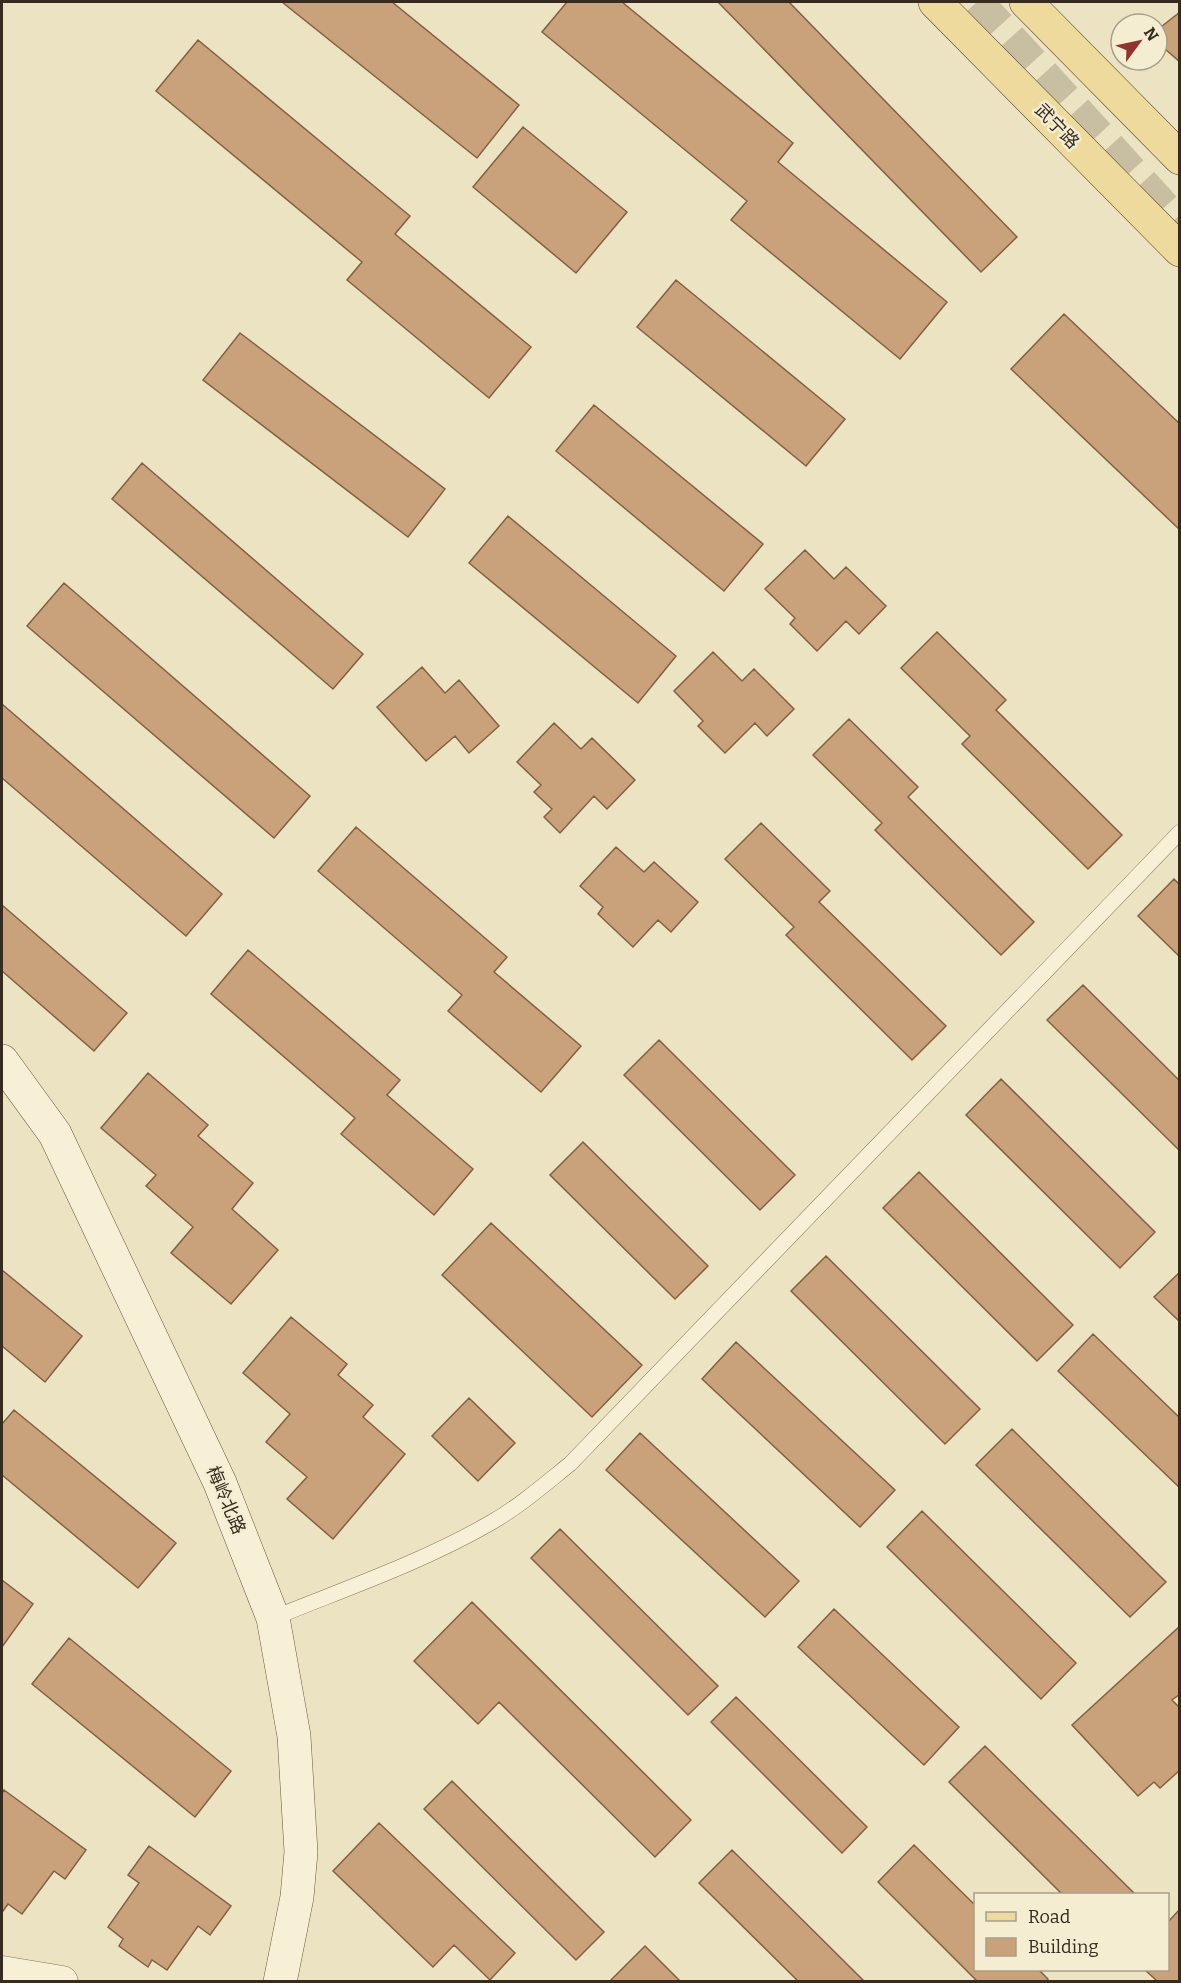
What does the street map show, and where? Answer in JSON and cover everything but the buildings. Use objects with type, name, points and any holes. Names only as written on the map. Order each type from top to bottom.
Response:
[{"type":"main road","name":"武宁路","points":[[935,2],[1179,250]]},
{"type":"main road","points":[[1026,2],[1179,158]]},
{"type":"street","name":"梅岭北路","points":[[2,1061],[55,1134],[220,1484],[273,1618],[294,1736],[301,1852],[297,1897],[280,1982]]},
{"type":"street","points":[[2,1972],[62,1982]]},
{"type":"lane","points":[[273,1618],[413,1562],[459,1540],[495,1520],[570,1464],[1179,832]]},
{"type":"tunnel","points":[[977,2],[1180,225]]}]
